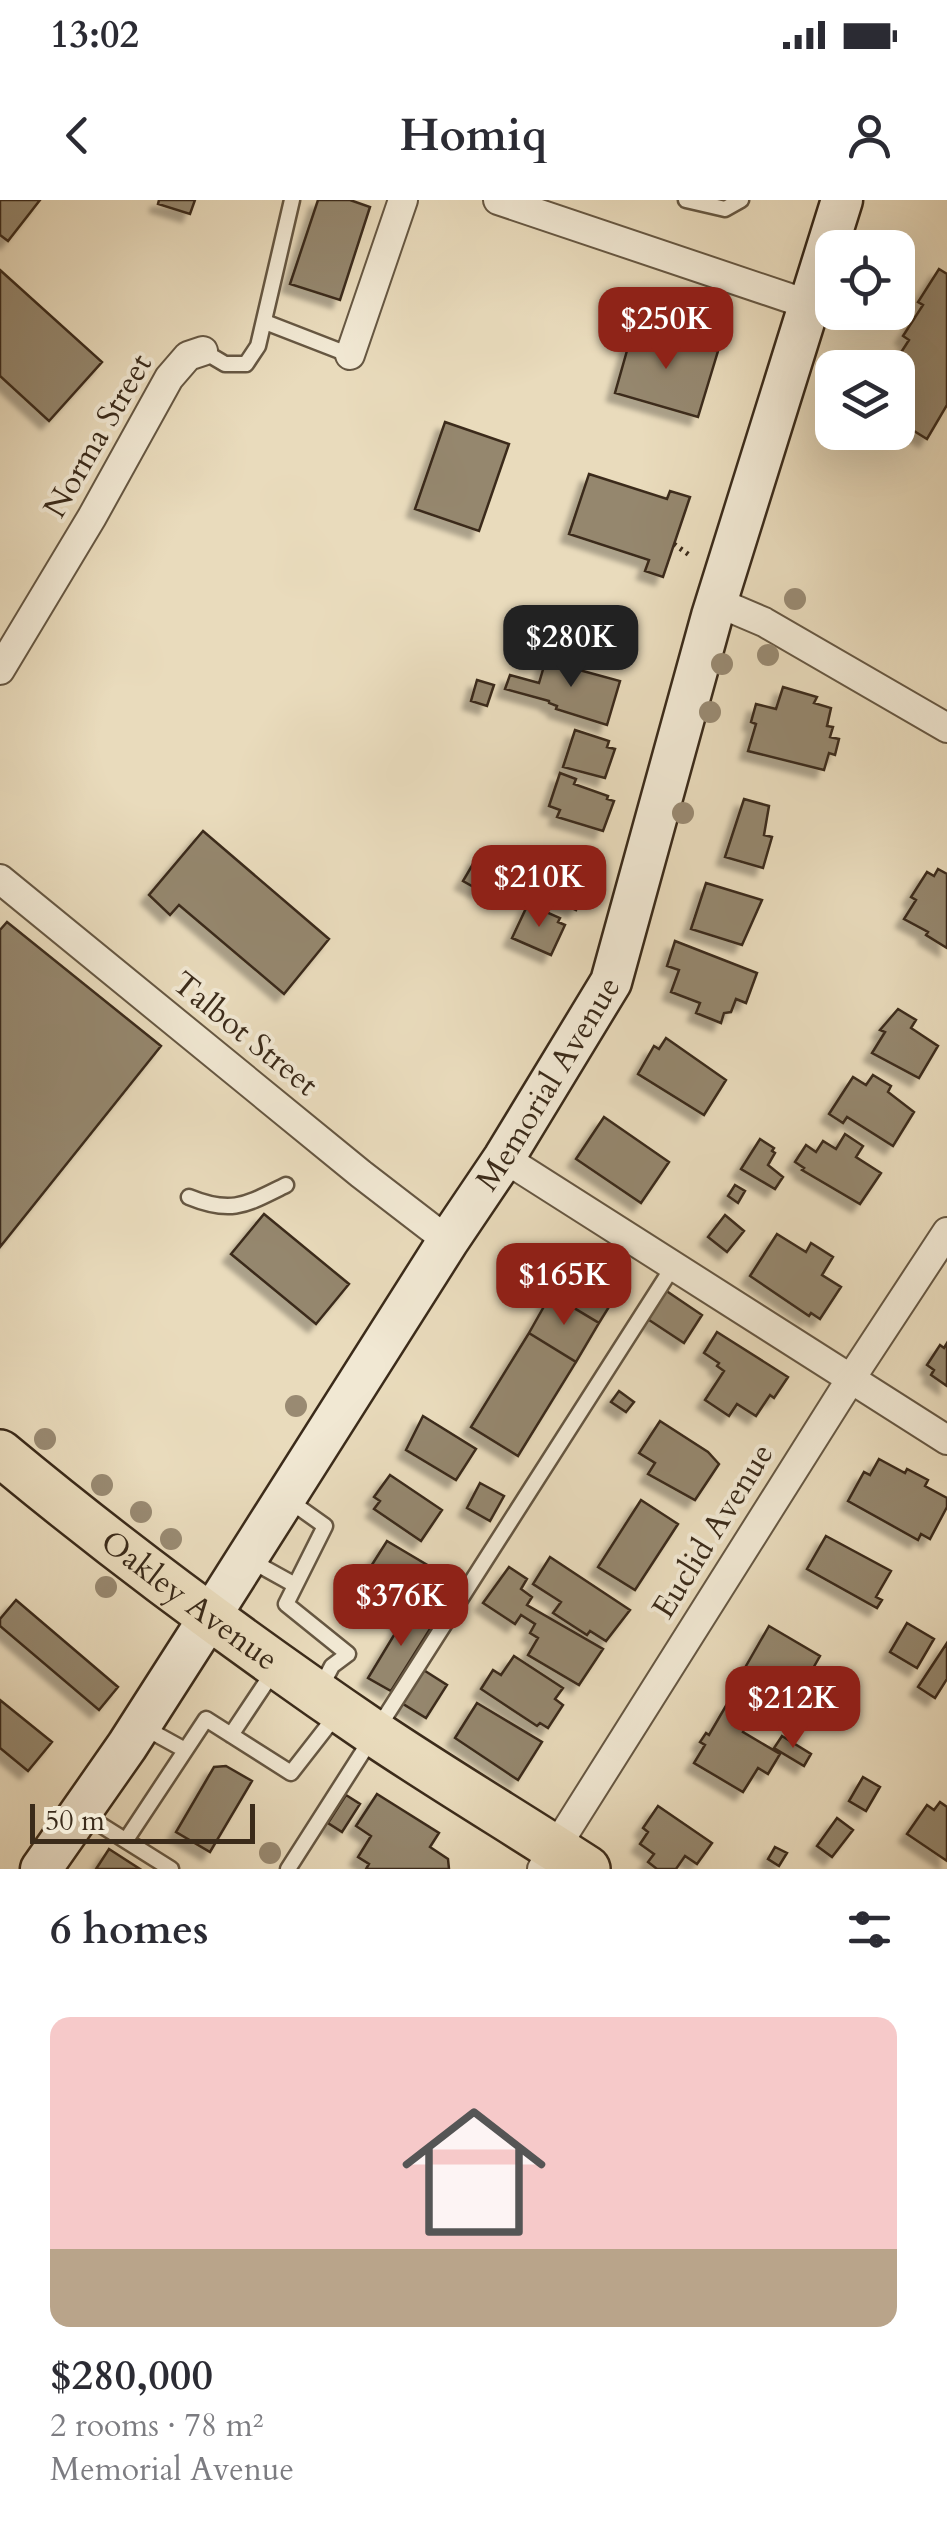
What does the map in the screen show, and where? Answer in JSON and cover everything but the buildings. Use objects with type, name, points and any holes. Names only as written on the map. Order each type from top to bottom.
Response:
[{"type":"main road","name":"Memorial Avenue","points":[[41,1869],[247,1559],[504,1158],[610,982],[717,602],[842,200]]},
{"type":"main road","name":"Oakley Avenue","points":[[0,1454],[209,1618],[561,1862]]},
{"type":"street","points":[[350,355],[403,200]]},
{"type":"street","points":[[498,200],[810,304]]},
{"type":"street","name":"Norma Street","points":[[0,670],[169,378],[188,356],[203,352]]},
{"type":"street","points":[[717,602],[764,622],[947,728]]},
{"type":"street","name":"Talbot Street","points":[[0,879],[448,1241]]},
{"type":"street","points":[[504,1158],[947,1440]]},
{"type":"street","name":"Euclid Avenue","points":[[561,1862],[852,1377],[947,1232]]},
{"type":"lane","points":[[203,352],[225,364],[246,364],[258,346],[292,200]]},
{"type":"lane","points":[[686,200],[725,208],[741,200]]},
{"type":"lane","points":[[265,322],[350,355]]},
{"type":"lane","points":[[189,1198],[213,1208],[232,1208],[286,1184]]},
{"type":"lane","points":[[126,1840],[206,1719],[291,1772],[345,1712],[674,1265]]},
{"type":"lane","points":[[286,1498],[325,1526],[286,1604],[348,1654],[332,1666],[345,1712],[288,1869]]},
{"type":"lane","points":[[247,1559],[295,1586]]},
{"type":"lane","points":[[231,1735],[278,1666]]},
{"type":"lane","points":[[140,1725],[186,1750]]},
{"type":"lane","points":[[80,1812],[171,1869]]},
{"type":"path","points":[[674,338],[684,301]]},
{"type":"path","points":[[692,556],[678,546],[696,544]]}]
